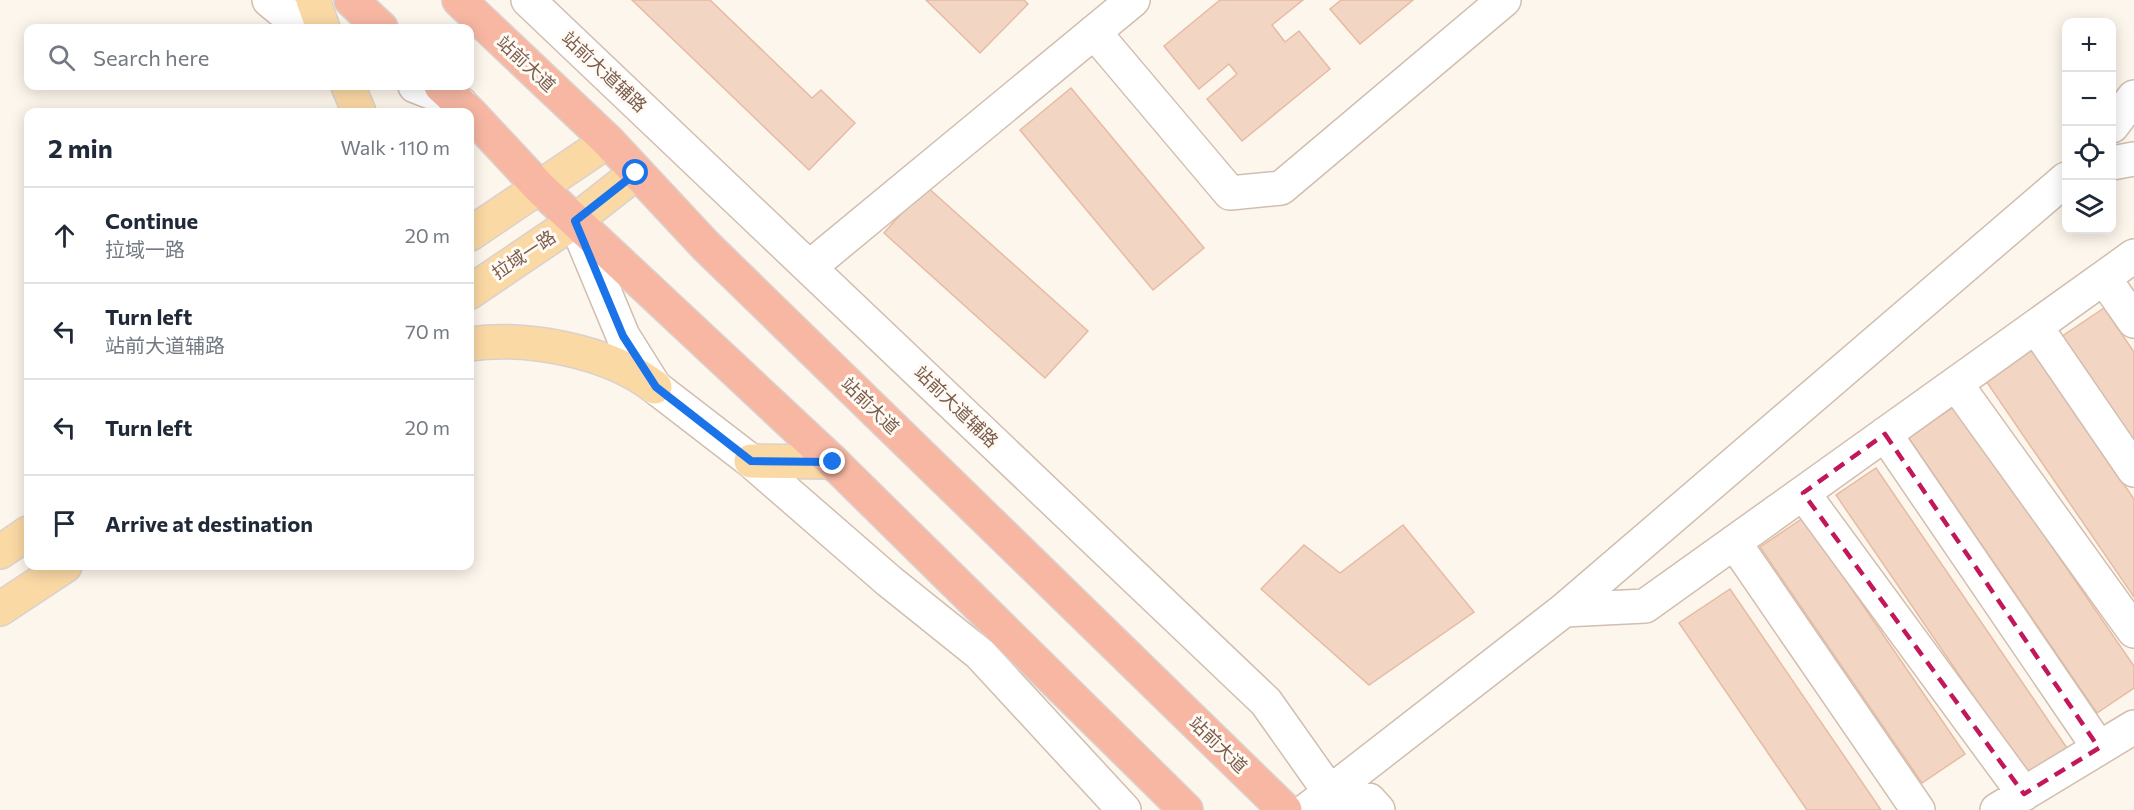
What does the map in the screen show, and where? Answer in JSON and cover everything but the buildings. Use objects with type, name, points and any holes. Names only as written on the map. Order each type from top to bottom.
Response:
[{"type":"highway","points":[[351,0],[377,24]]},
{"type":"highway","name":"站前大道","points":[[459,0],[608,141],[730,270],[1285,810]]},
{"type":"highway","points":[[474,119],[539,187],[833,462],[1186,810]]},
{"type":"main road","points":[[313,0],[322,24]]},
{"type":"main road","points":[[350,90],[357,108]]},
{"type":"main road","points":[[474,231],[608,141]]},
{"type":"main road","name":"拉域一路","points":[[474,289],[575,221],[636,173]]},
{"type":"main road","points":[[474,344],[540,343],[597,358],[656,387]]},
{"type":"main road","points":[[751,461],[833,462]]},
{"type":"main road","points":[[0,552],[24,536]]},
{"type":"main road","points":[[0,609],[59,570]]},
{"type":"street","points":[[268,0],[298,24]]},
{"type":"street","name":"站前大道辅路","points":[[528,0],[811,266],[1266,702],[1318,801]]},
{"type":"street","points":[[811,266],[1133,0]]},
{"type":"street","points":[[1094,32],[1230,193],[1281,188],[1504,0]]},
{"type":"street","points":[[426,90],[460,104]]},
{"type":"street","points":[[2116,121],[2134,97]]},
{"type":"street","points":[[2116,162],[2134,159]]},
{"type":"street","points":[[1318,801],[1564,610],[2066,180]]},
{"type":"street","points":[[575,221],[623,336],[656,387],[751,461],[889,581],[980,654],[1125,810]]},
{"type":"street","points":[[1564,610],[1646,606],[2134,256]]},
{"type":"street","points":[[2104,278],[2134,321]]},
{"type":"street","points":[[2036,327],[2134,470]]},
{"type":"street","points":[[1956,384],[2134,631]]},
{"type":"street","points":[[1885,434],[2099,748]]},
{"type":"street","points":[[1803,493],[2011,802],[2134,727]]},
{"type":"street","points":[[1734,542],[1918,810]]},
{"type":"street","points":[[1318,801],[1369,800],[1378,810]]},
{"type":"highlighted area","points":[[1885,434],[2099,748],[2024,794],[1803,493]]},
{"type":"route","points":[[636,173],[575,221],[623,336],[656,387],[751,461],[833,462]]}]
